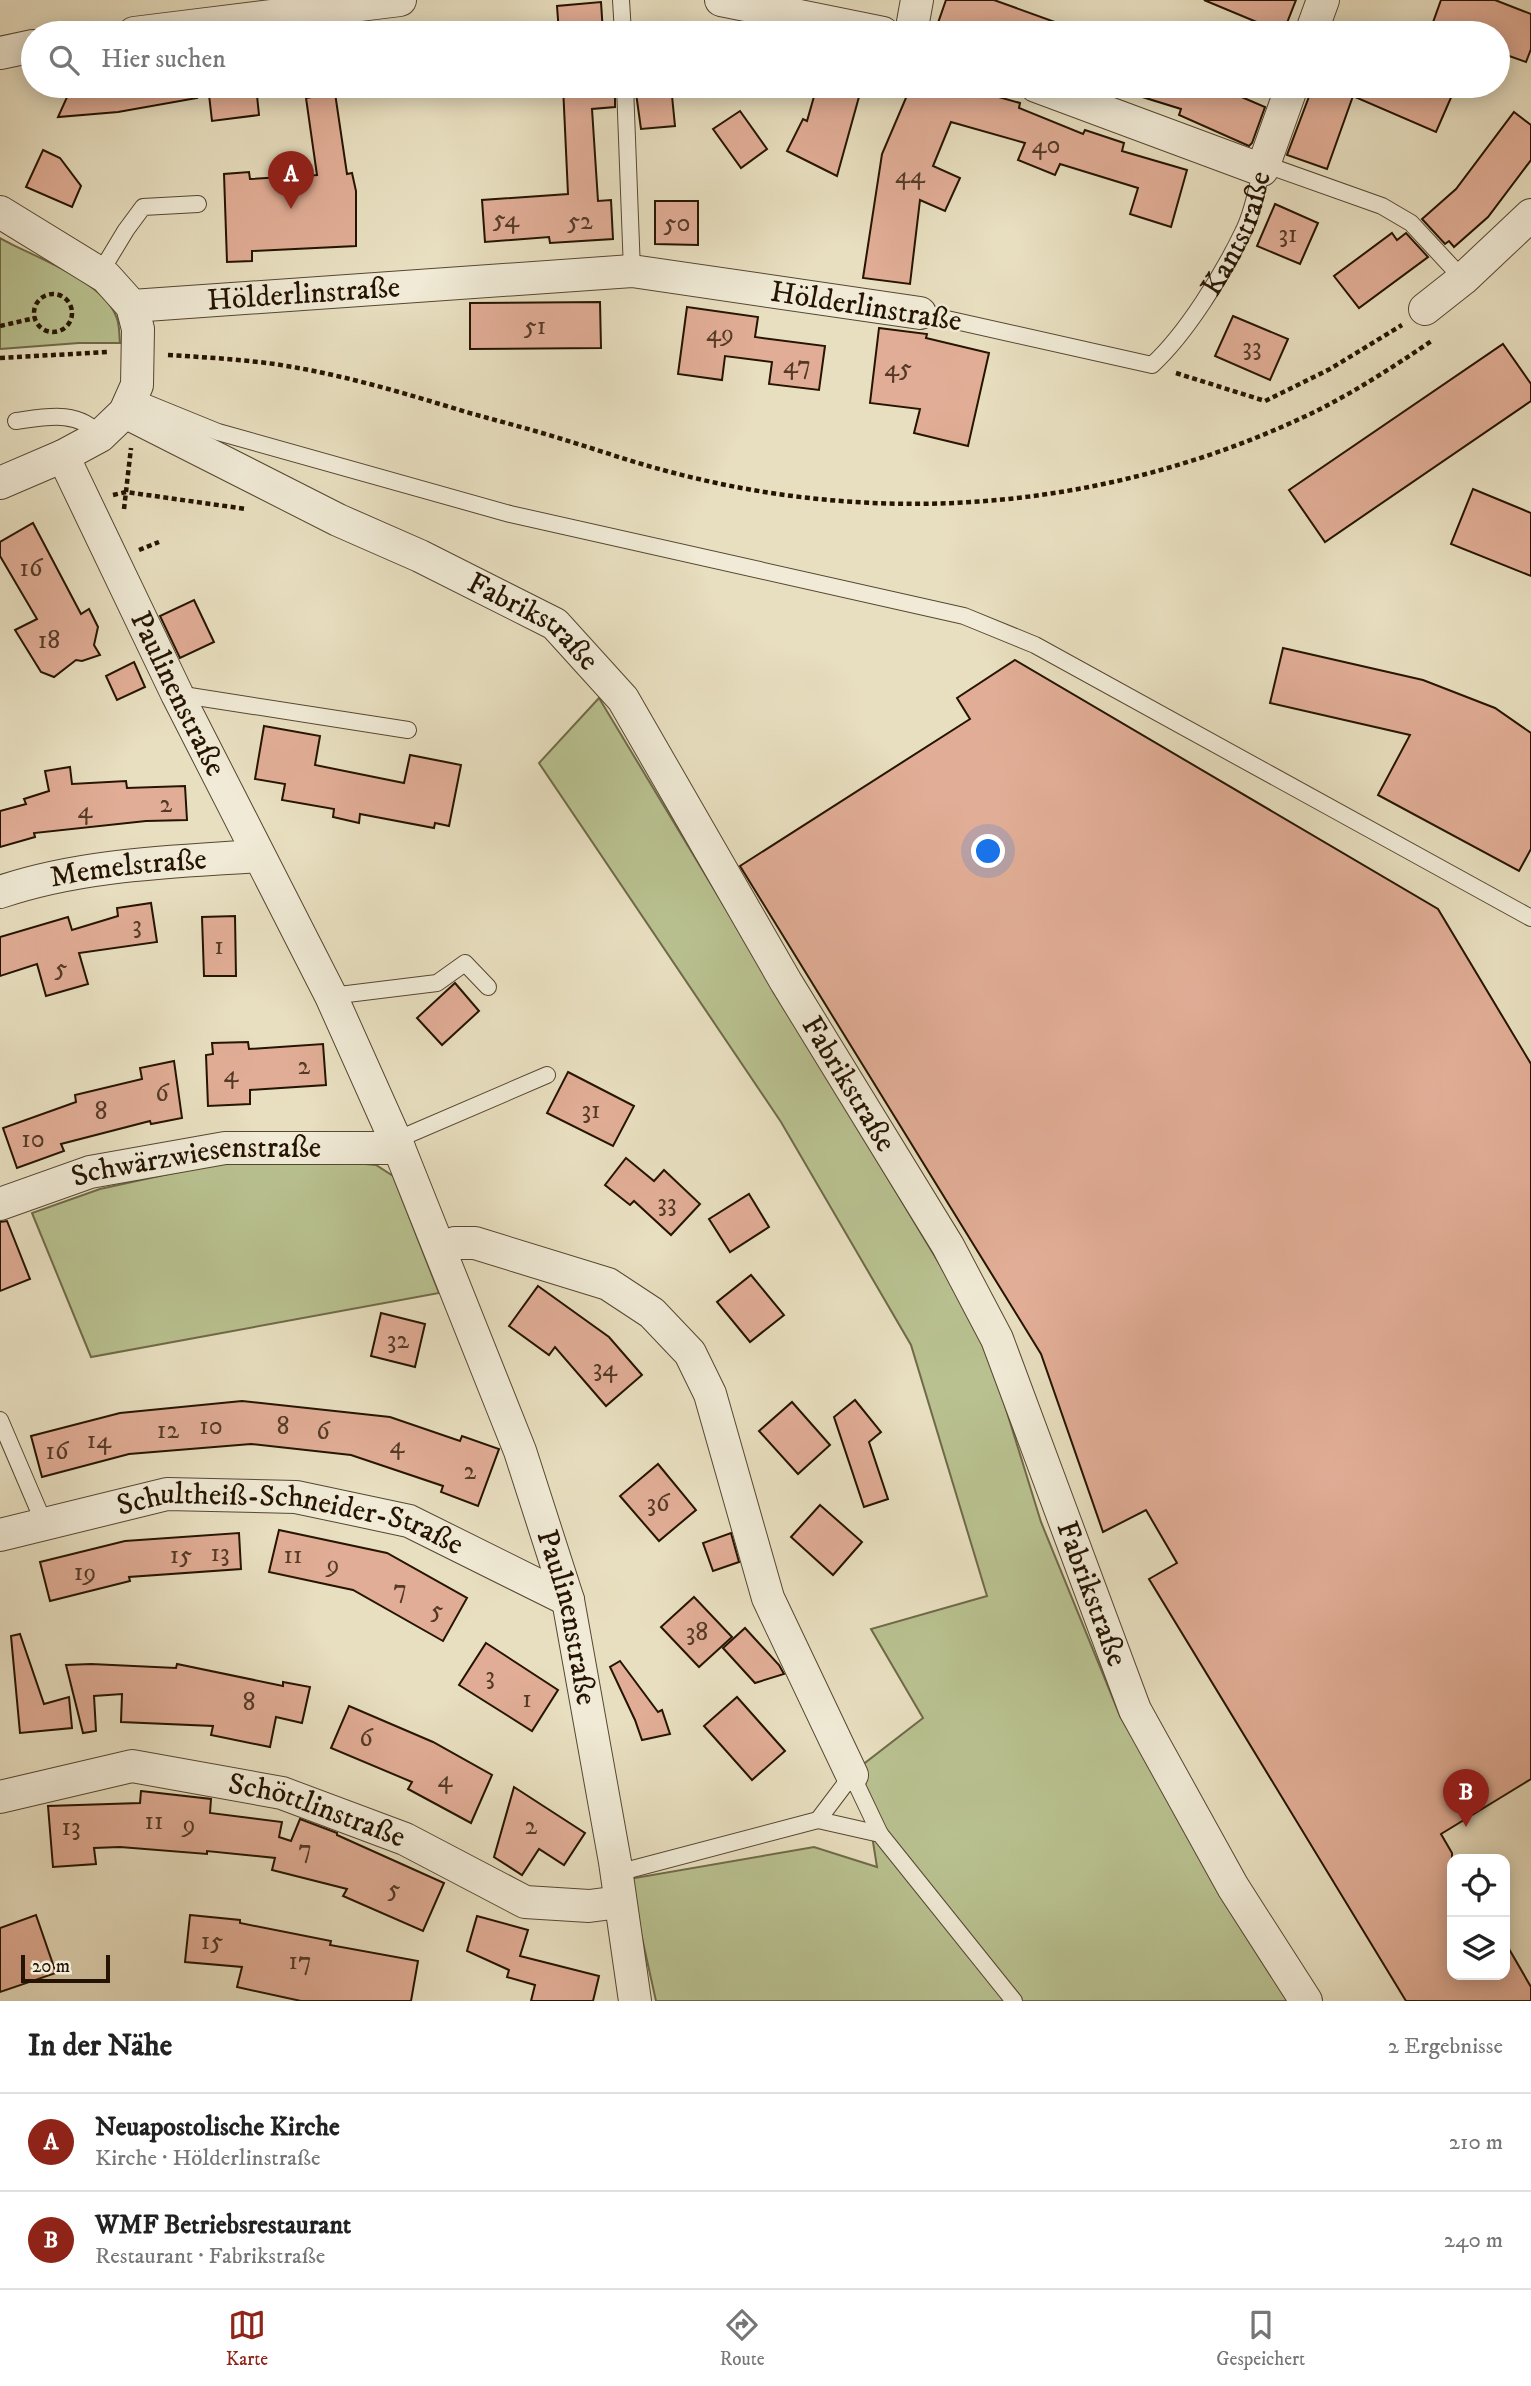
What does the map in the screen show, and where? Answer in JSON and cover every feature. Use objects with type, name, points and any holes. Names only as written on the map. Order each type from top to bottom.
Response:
[{"type":"street","points":[[231,21],[400,0]]},
{"type":"street","points":[[721,0],[824,21]]},
{"type":"street","points":[[913,21],[917,0]]},
{"type":"street","points":[[1315,21],[1323,0]]},
{"type":"street","points":[[0,53],[21,49]]},
{"type":"street","points":[[1070,98],[1263,167]]},
{"type":"street","name":"Kantstraße","points":[[1263,167],[1288,98]]},
{"type":"street","points":[[0,212],[106,276],[132,306],[138,329],[137,385],[131,408],[100,436],[63,456],[0,482]]},
{"type":"street","points":[[1433,322],[1463,279],[1531,215]]},
{"type":"street","name":"Hölderlinstraße","points":[[132,306],[632,271],[920,313]]},
{"type":"street","name":"Fabrikstraße","points":[[131,408],[338,520],[420,556],[555,624],[623,699],[786,982],[948,1246],[997,1339],[1135,1710],[1233,1887],[1306,2001]]},
{"type":"street","name":"Paulinenstraße","points":[[63,456],[177,694],[331,996],[398,1144],[520,1451],[568,1600],[619,1887],[635,2001]]},
{"type":"street","name":"Memelstraße","points":[[0,892],[124,865],[258,856]]},
{"type":"street","name":"Schwärzwiesenstraße","points":[[0,1204],[90,1172],[225,1148],[398,1144]]},
{"type":"street","points":[[441,1249],[455,1243],[475,1243],[608,1284],[652,1312],[691,1353],[710,1394],[768,1598],[852,1775]]},
{"type":"street","name":"Schultheiß-Schneider-Straße","points":[[0,1535],[167,1494],[296,1497],[409,1521],[568,1600]]},
{"type":"street","name":"Schöttlinstraße","points":[[0,1797],[132,1766],[282,1793],[405,1839],[525,1902],[589,1906],[619,1887]]},
{"type":"lane","points":[[621,0],[622,21]]},
{"type":"lane","points":[[625,98],[632,271]]},
{"type":"lane","points":[[1263,167],[1382,206],[1410,223],[1463,279]]},
{"type":"lane","name":"Kantstraße","points":[[1152,365],[1184,331],[1245,230],[1263,167]]},
{"type":"lane","points":[[100,272],[143,208],[198,204]]},
{"type":"lane","name":"Hölderlinstraße","points":[[920,313],[1152,365]]},
{"type":"lane","points":[[131,408],[510,514],[964,616],[1035,645],[1531,918]]},
{"type":"lane","points":[[16,421],[60,415],[91,425],[100,436]]},
{"type":"lane","points":[[177,694],[408,730]]},
{"type":"lane","points":[[331,996],[437,983],[466,963],[488,987]]},
{"type":"lane","points":[[398,1144],[547,1075]]},
{"type":"lane","points":[[0,1420],[44,1523]]},
{"type":"lane","points":[[818,1820],[852,1775],[880,1834],[1014,2001]]},
{"type":"lane","points":[[619,1887],[818,1820],[880,1834]]},
{"type":"path","points":[[52,295],[63,297],[72,312],[65,328],[54,332],[42,329],[35,318],[34,311],[40,300],[52,295]]},
{"type":"path","points":[[0,326],[35,318]]},
{"type":"path","points":[[1152,365],[1265,401],[1351,357],[1433,322]]},
{"type":"path","points":[[0,358],[63,353],[138,353],[268,363],[369,384],[662,470],[716,483],[796,498],[918,505],[1063,493],[1118,481],[1220,452],[1309,414],[1358,389],[1433,322]]},
{"type":"path","points":[[126,492],[131,408]]},
{"type":"path","points":[[84,500],[126,492],[247,509]]},
{"type":"green space","points":[[0,238],[65,270],[96,291],[116,316],[120,343],[0,349]]},
{"type":"green space","points":[[599,698],[984,1338],[1041,1522],[1120,1716],[1288,2001],[656,2001],[629,1879],[814,1847],[877,1867],[861,1766],[923,1718],[871,1629],[987,1596],[911,1345],[781,1122],[539,763]]},
{"type":"green space","points":[[332,1161],[376,1165],[393,1176],[439,1293],[91,1357],[32,1213],[100,1189],[214,1164]]},
{"type":"building","points":[[946,0],[994,0],[1052,21],[939,21]]},
{"type":"building","points":[[1204,0],[1296,0],[1288,21],[1254,21]]},
{"type":"building","points":[[1441,0],[1495,0],[1531,14],[1531,49],[1526,62],[1510,56],[1510,21],[1434,21]]},
{"type":"building","points":[[601,2],[602,21],[558,21],[557,6]]},
{"type":"building","points":[[67,98],[197,98],[118,112],[58,117]]},
{"type":"building","points":[[209,98],[257,98],[259,115],[212,121]]},
{"type":"building","points":[[306,98],[336,98],[347,174],[352,173],[356,191],[356,246],[252,251],[252,261],[227,262],[224,174],[249,172],[250,179],[317,175]]},
{"type":"building","points":[[564,98],[615,98],[615,107],[592,109],[598,201],[611,200],[613,239],[550,243],[549,237],[485,242],[482,200],[568,194]]},
{"type":"building","points":[[637,98],[672,98],[675,126],[641,129]]},
{"type":"building","points":[[814,98],[859,98],[837,176],[787,151],[803,119],[807,121]]},
{"type":"building","points":[[906,98],[1002,98],[1020,103],[1019,108],[1083,134],[1085,130],[1124,143],[1122,151],[1187,170],[1171,227],[1130,214],[1138,188],[1060,164],[1055,175],[1018,160],[1025,143],[951,122],[933,166],[960,178],[945,211],[920,200],[910,284],[863,278],[882,154]]},
{"type":"building","points":[[1146,98],[1244,98],[1265,107],[1249,146],[1179,115],[1181,109]]},
{"type":"building","points":[[1308,98],[1352,98],[1327,169],[1287,155]]},
{"type":"building","points":[[1358,98],[1451,98],[1436,132]]},
{"type":"building","points":[[740,111],[767,149],[741,168],[713,129]]},
{"type":"building","points":[[1514,112],[1531,125],[1531,160],[1488,217],[1454,247],[1449,241],[1445,244],[1422,219],[1456,189]]},
{"type":"building","points":[[43,150],[60,158],[81,186],[72,207],[26,187]]},
{"type":"building","points":[[655,201],[698,201],[698,245],[655,244]]},
{"type":"building","points":[[1275,204],[1318,223],[1300,264],[1257,246]]},
{"type":"building","points":[[1392,233],[1397,240],[1406,233],[1428,257],[1359,308],[1334,276]]},
{"type":"building","points":[[600,302],[601,348],[470,349],[470,303]]},
{"type":"building","points":[[687,307],[758,317],[755,337],[825,346],[819,390],[769,384],[772,362],[725,356],[722,380],[678,374]]},
{"type":"building","points":[[1233,316],[1288,339],[1270,380],[1215,356]]},
{"type":"building","points":[[879,328],[927,334],[926,338],[989,353],[968,446],[914,433],[920,409],[870,403]]},
{"type":"building","points":[[1503,344],[1531,384],[1531,401],[1325,542],[1289,490]]},
{"type":"building","points":[[1473,489],[1531,513],[1531,576],[1451,544]]},
{"type":"building","points":[[33,523],[81,614],[89,609],[98,627],[94,645],[100,655],[82,661],[76,660],[54,677],[41,672],[15,630],[37,619],[0,556],[0,542]]},
{"type":"building","points":[[194,600],[214,642],[180,658],[160,616]]},
{"type":"building","points":[[1283,648],[1423,680],[1495,708],[1531,733],[1531,849],[1519,871],[1378,795],[1410,735],[1270,703]]},
{"type":"building","points":[[1015,660],[1438,909],[1531,1064],[1531,1779],[1441,1834],[1452,1853],[1447,1854],[1447,1980],[1510,1980],[1510,1951],[1531,1987],[1531,2001],[1406,2001],[1149,1579],[1177,1563],[1146,1510],[1103,1532],[1041,1354],[740,866],[970,719],[957,698]]},
{"type":"building","points":[[134,662],[145,687],[117,700],[106,676]]},
{"type":"building","points":[[264,726],[320,736],[315,765],[404,783],[410,755],[461,765],[449,826],[435,823],[434,828],[360,814],[359,823],[333,817],[334,809],[282,800],[285,784],[255,779]]},
{"type":"building","points":[[70,767],[72,784],[126,781],[127,788],[185,786],[187,820],[146,821],[34,833],[35,837],[0,847],[0,811],[26,804],[24,799],[49,791],[45,771]]},
{"type":"building","points":[[151,903],[157,942],[79,953],[88,984],[46,996],[37,964],[0,976],[0,937],[68,917],[72,930],[118,916],[117,908]]},
{"type":"building","points":[[235,916],[236,976],[204,976],[202,917]]},
{"type":"building","points":[[455,983],[479,1011],[442,1045],[417,1018]]},
{"type":"building","points":[[248,1042],[249,1049],[323,1044],[326,1085],[250,1090],[250,1104],[208,1106],[206,1055],[213,1054],[212,1043]]},
{"type":"building","points":[[174,1061],[182,1118],[151,1124],[150,1121],[61,1144],[64,1151],[17,1168],[3,1128],[76,1102],[75,1095],[142,1079],[140,1068]]},
{"type":"building","points":[[568,1072],[634,1106],[613,1146],[547,1113]]},
{"type":"building","points":[[626,1158],[654,1181],[664,1170],[700,1204],[671,1235],[634,1201],[630,1205],[605,1185]]},
{"type":"building","points":[[749,1194],[769,1227],[730,1252],[709,1219]]},
{"type":"building","points":[[7,1221],[30,1279],[0,1291],[0,1222]]},
{"type":"building","points":[[751,1275],[784,1315],[750,1342],[717,1302]]},
{"type":"building","points":[[538,1286],[609,1337],[642,1375],[606,1406],[555,1347],[549,1355],[509,1326]]},
{"type":"building","points":[[381,1313],[425,1324],[415,1367],[371,1356]]},
{"type":"building","points":[[855,1400],[881,1432],[869,1442],[888,1499],[864,1507],[834,1417]]},
{"type":"building","points":[[242,1401],[390,1417],[460,1441],[462,1436],[499,1449],[478,1506],[441,1492],[443,1486],[351,1455],[251,1444],[129,1454],[42,1477],[31,1436],[120,1413]]},
{"type":"building","points":[[792,1402],[830,1445],[798,1474],[759,1431]]},
{"type":"building","points":[[658,1464],[696,1510],[659,1541],[620,1496]]},
{"type":"building","points":[[820,1505],[862,1542],[833,1575],[791,1537]]},
{"type":"building","points":[[279,1530],[387,1553],[467,1598],[443,1641],[353,1590],[269,1572]]},
{"type":"building","points":[[239,1533],[241,1569],[129,1577],[130,1581],[50,1601],[40,1562],[125,1541]]},
{"type":"building","points":[[731,1533],[739,1562],[713,1571],[703,1543]]},
{"type":"building","points":[[694,1597],[732,1637],[699,1667],[661,1627]]},
{"type":"building","points":[[745,1628],[784,1674],[755,1683],[723,1648]]},
{"type":"building","points":[[20,1634],[44,1704],[69,1697],[72,1728],[20,1733],[11,1636]]},
{"type":"building","points":[[486,1643],[558,1690],[532,1731],[459,1685]]},
{"type":"building","points":[[620,1661],[658,1712],[662,1710],[670,1734],[642,1740],[610,1667]]},
{"type":"building","points":[[177,1664],[283,1686],[283,1682],[310,1687],[302,1723],[276,1717],[270,1747],[211,1735],[213,1726],[121,1722],[122,1694],[94,1696],[96,1731],[83,1733],[66,1665],[176,1668]]},
{"type":"building","points":[[737,1697],[785,1751],[752,1780],[704,1726]]},
{"type":"building","points":[[349,1706],[433,1742],[492,1775],[471,1823],[408,1789],[412,1782],[331,1748]]},
{"type":"building","points":[[514,1787],[585,1833],[564,1865],[539,1849],[522,1875],[494,1857]]},
{"type":"building","points":[[141,1791],[211,1799],[210,1813],[282,1822],[279,1837],[291,1841],[300,1819],[337,1833],[444,1883],[423,1931],[343,1896],[347,1889],[272,1870],[275,1858],[207,1851],[207,1854],[120,1847],[94,1848],[96,1864],[53,1867],[48,1806],[140,1803]]},
{"type":"building","points":[[36,1915],[56,1973],[0,1992],[0,1928]]},
{"type":"building","points":[[190,1915],[240,1920],[240,1923],[331,1941],[330,1945],[418,1961],[411,2001],[301,2001],[237,1987],[242,1967],[185,1962]]},
{"type":"building","points":[[477,1916],[528,1930],[520,1956],[599,1976],[593,2001],[531,2001],[535,1985],[507,1977],[509,1970],[467,1951]]},
{"type":"place","name":"Neuapostolische Kirche","points":[[291,209]]},
{"type":"place","name":"WMF Betriebsrestaurant","points":[[1466,1827]]}]
